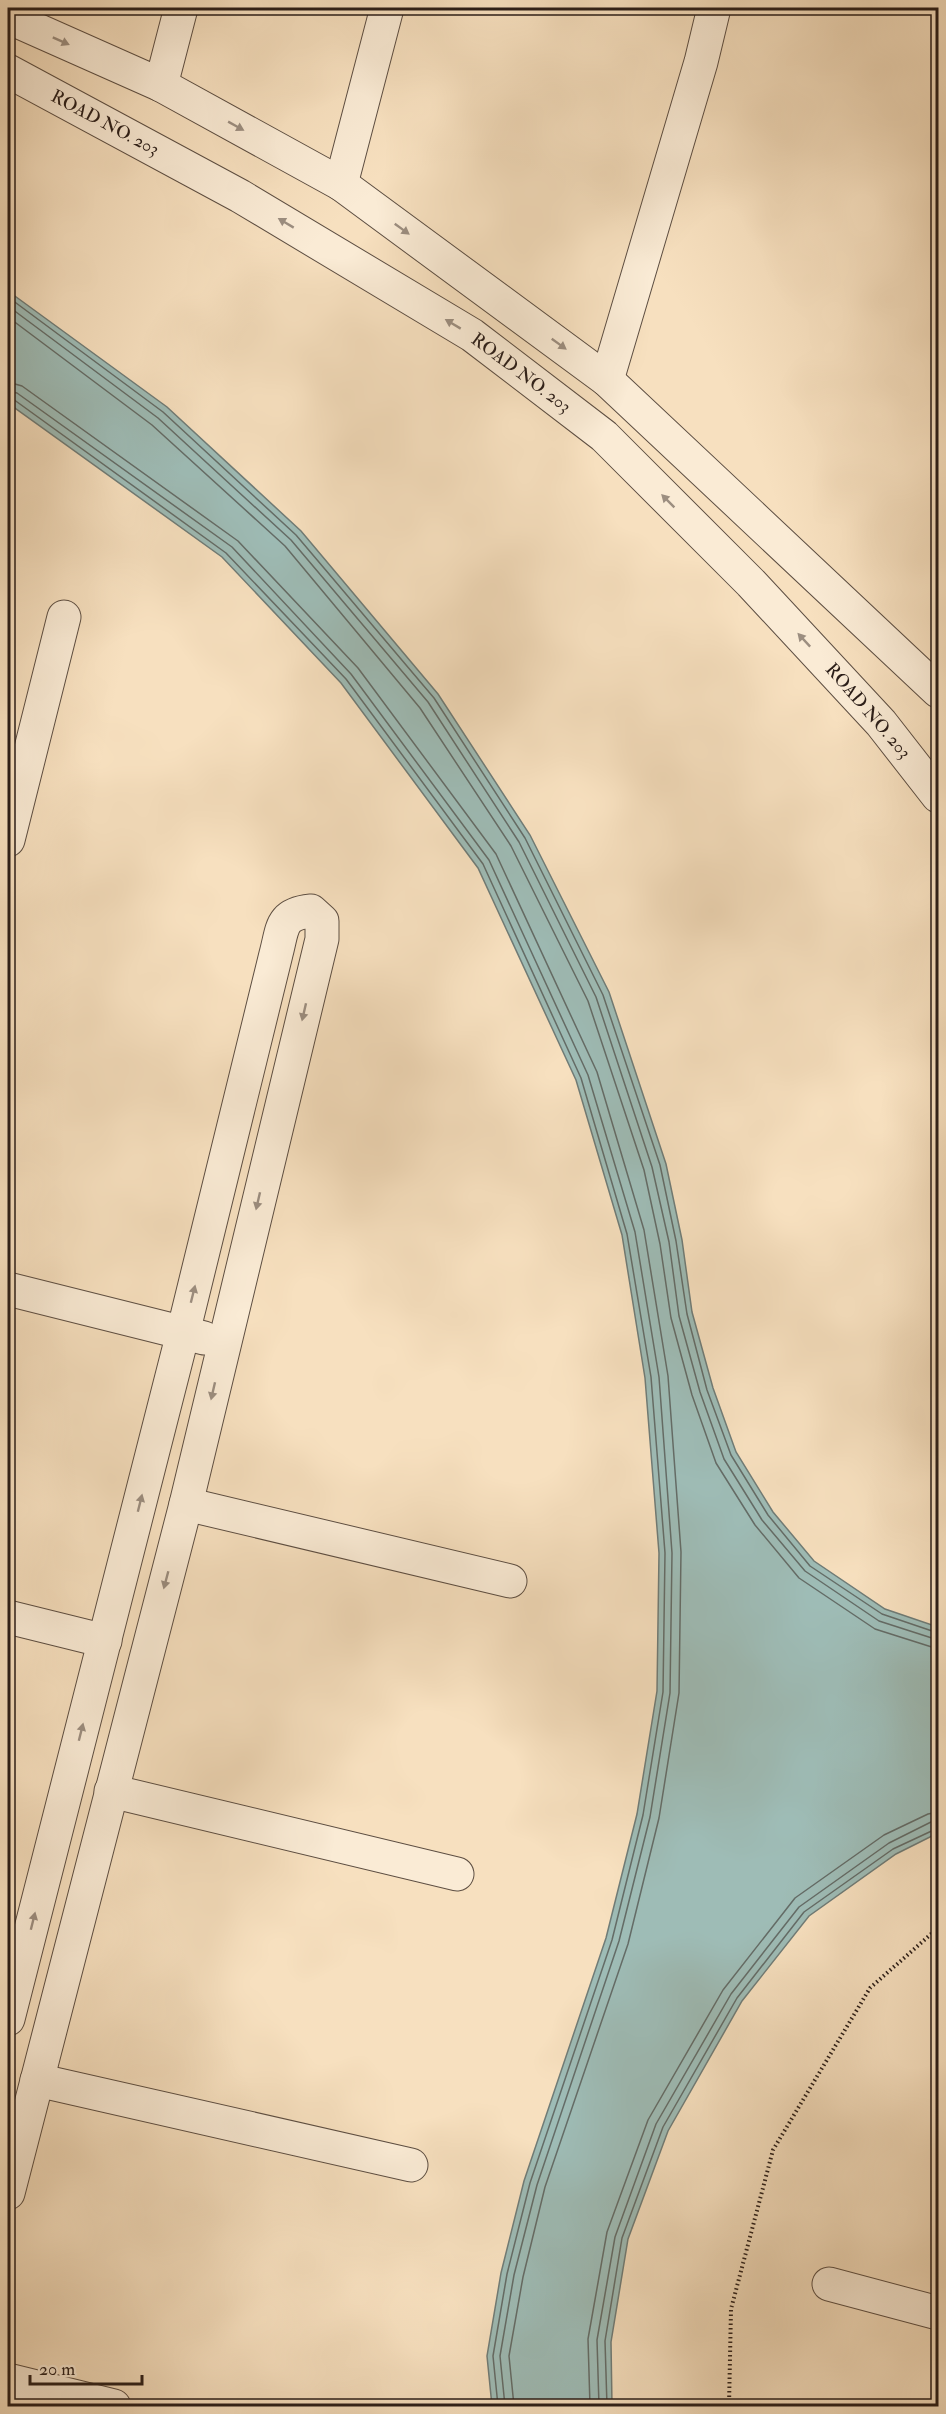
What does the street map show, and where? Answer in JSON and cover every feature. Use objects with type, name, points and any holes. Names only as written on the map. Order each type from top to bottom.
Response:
[{"type":"street","points":[[161,84],[181,8]]},
{"type":"street","points":[[341,184],[387,8]]},
{"type":"street","points":[[607,380],[701,62],[714,8]]},
{"type":"street","points":[[8,17],[161,84],[341,184],[607,380],[939,691]]},
{"type":"street","name":"ROAD NO. 203","points":[[8,70],[240,196],[472,335],[604,436],[751,583],[881,723],[939,796]]},
{"type":"street","points":[[8,840],[64,617]]},
{"type":"street","points":[[8,2019],[286,920],[296,913],[311,911],[322,921],[322,939],[186,1503],[8,2193]]},
{"type":"street","points":[[8,1289],[224,1342]]},
{"type":"street","points":[[186,1503],[510,1581]]},
{"type":"street","points":[[8,1617],[105,1641]]},
{"type":"street","points":[[111,1791],[457,1874]]},
{"type":"street","points":[[37,2080],[411,2165]]},
{"type":"street","points":[[829,2284],[939,2313]]},
{"type":"street","points":[[8,2380],[114,2406]]},
{"type":"path","points":[[729,2406],[731,2309],[773,2150],[870,1988],[939,1928]]},
{"type":"water","points":[[8,291],[167,407],[301,531],[438,694],[530,835],[609,992],[666,1164],[682,1240],[692,1312],[713,1388],[736,1452],[773,1512],[814,1561],[885,1609],[938,1627],[938,1833],[896,1854],[809,1916],[742,2001],[668,2131],[628,2239],[611,2342],[612,2406],[492,2406],[487,2356],[501,2273],[524,2181],[606,1938],[637,1814],[657,1691],[659,1553],[645,1378],[622,1235],[576,1080],[478,868],[341,683],[222,557],[8,403]]}]
